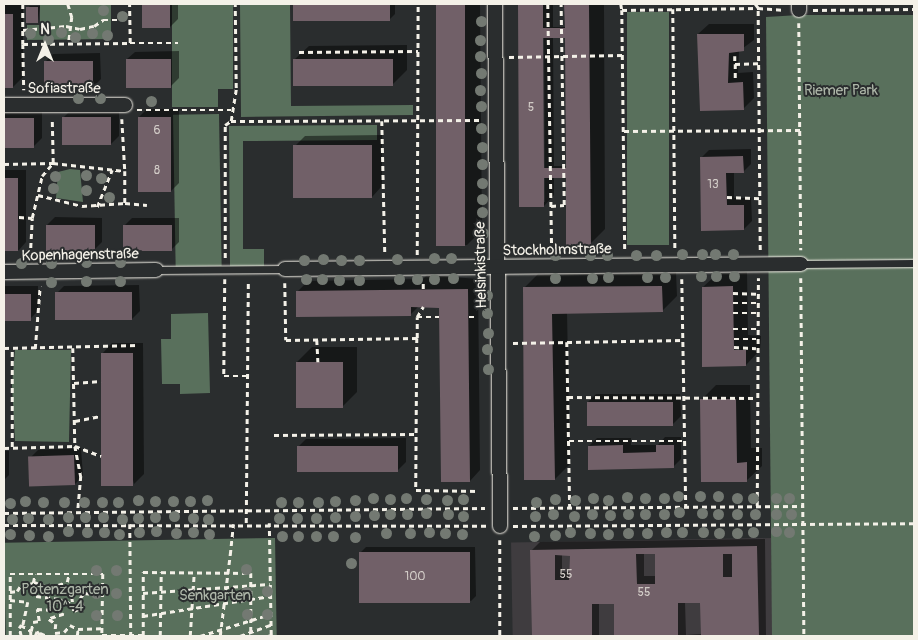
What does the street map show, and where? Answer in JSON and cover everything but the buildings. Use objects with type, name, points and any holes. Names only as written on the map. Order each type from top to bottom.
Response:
[{"type":"street","name":"Helsinkistraße","points":[[495,4],[500,526]]},
{"type":"street","name":"Sofiastraße","points":[[4,105],[124,105]]},
{"type":"street","name":"Stockholmstraße","points":[[285,269],[801,264]]},
{"type":"street","name":"Kopenhagenstraße","points":[[4,272],[156,270]]},
{"type":"lane","points":[[801,264],[914,262]]},
{"type":"lane","points":[[156,270],[285,269]]},
{"type":"path","points":[[23,4],[24,105]]},
{"type":"path","points":[[68,4],[72,17],[69,44]]},
{"type":"path","points":[[129,4],[130,43]]},
{"type":"path","points":[[231,121],[231,110],[236,88],[235,4]]},
{"type":"path","points":[[417,269],[418,4]]},
{"type":"path","points":[[548,4],[552,252]]},
{"type":"path","points":[[551,206],[564,206],[561,4]]},
{"type":"path","points":[[622,4],[626,265]]},
{"type":"path","points":[[755,4],[758,8],[760,130],[760,264],[756,294],[757,506]]},
{"type":"path","points":[[622,10],[799,7],[914,9]]},
{"type":"path","points":[[799,7],[804,636]]},
{"type":"path","points":[[673,9],[673,130],[678,265],[684,340],[686,507]]},
{"type":"path","points":[[23,30],[94,26],[103,20],[130,20]]},
{"type":"path","points":[[23,44],[178,43]]},
{"type":"path","points":[[299,52],[418,51]]},
{"type":"path","points":[[495,57],[623,55]]},
{"type":"path","points":[[735,78],[736,56]]},
{"type":"path","points":[[736,64],[758,63]]},
{"type":"path","points":[[125,203],[124,105],[138,111],[231,110]]},
{"type":"path","points":[[225,270],[225,125],[231,121],[496,119]]},
{"type":"path","points":[[382,121],[385,268]]},
{"type":"path","points":[[30,272],[32,218],[42,176],[53,163],[52,122]]},
{"type":"path","points":[[624,130],[800,130]]},
{"type":"path","points":[[4,164],[53,163],[125,171]]},
{"type":"path","points":[[97,207],[112,170]]},
{"type":"path","points":[[38,195],[97,207],[125,203],[147,205]]},
{"type":"path","points":[[727,197],[760,198]]},
{"type":"path","points":[[19,217],[32,218]]},
{"type":"path","points":[[246,523],[248,510],[247,269]]},
{"type":"path","points":[[35,349],[40,286]]},
{"type":"path","points":[[285,286],[286,340],[417,338]]},
{"type":"path","points":[[225,287],[224,376],[248,376]]},
{"type":"path","points":[[733,293],[756,294]]},
{"type":"path","points":[[733,303],[756,303]]},
{"type":"path","points":[[423,307],[417,318],[416,490],[480,491]]},
{"type":"path","points":[[733,313],[756,313]]},
{"type":"path","points":[[469,317],[477,317]]},
{"type":"path","points":[[417,318],[439,318]]},
{"type":"path","points":[[734,329],[756,329]]},
{"type":"path","points":[[734,338],[756,339]]},
{"type":"path","points":[[318,340],[318,362]]},
{"type":"path","points":[[498,344],[684,340]]},
{"type":"path","points":[[567,342],[570,507]]},
{"type":"path","points":[[4,348],[12,350],[139,345]]},
{"type":"path","points":[[734,347],[756,348]]},
{"type":"path","points":[[73,348],[75,446],[81,476],[78,512]]},
{"type":"path","points":[[12,350],[12,448]]},
{"type":"path","points":[[74,384],[101,381]]},
{"type":"path","points":[[568,398],[757,398]]},
{"type":"path","points":[[75,421],[101,416]]},
{"type":"path","points":[[274,435],[416,434]]},
{"type":"path","points":[[569,441],[685,441]]},
{"type":"path","points":[[4,448],[75,446],[101,456]]},
{"type":"path","points":[[4,513],[802,506]]},
{"type":"path","points":[[268,636],[271,635],[269,523]]},
{"type":"path","points":[[4,525],[269,523],[479,526]]},
{"type":"path","points":[[527,526],[914,523]]},
{"type":"path","points":[[130,524],[131,636]]},
{"type":"path","points":[[220,636],[234,524]]},
{"type":"path","points":[[500,526],[500,636]]},
{"type":"path","points":[[10,636],[10,574],[103,574],[102,636],[143,636],[143,572],[251,573],[251,636]]},
{"type":"path","points":[[160,636],[161,572]]},
{"type":"path","points":[[190,636],[194,573]]},
{"type":"path","points":[[34,582],[35,574]]},
{"type":"path","points":[[10,592],[16,592],[21,585],[34,582],[56,590],[58,585],[67,582],[69,574]]},
{"type":"path","points":[[38,584],[34,588],[36,596],[57,599],[66,605],[72,597],[73,610],[76,611],[82,607],[80,598],[84,593],[103,595]]},
{"type":"path","points":[[143,593],[270,584]]},
{"type":"path","points":[[143,616],[270,596]]},
{"type":"path","points":[[56,610],[57,599]]},
{"type":"path","points":[[10,600],[28,602],[23,625],[19,628],[21,636]]},
{"type":"path","points":[[31,636],[33,622],[39,621],[37,609],[56,610],[64,614],[49,619],[56,624],[54,635],[64,632],[70,625],[78,628],[102,628]]},
{"type":"path","points":[[200,636],[271,614]]},
{"type":"path","points":[[23,625],[31,631]]},
{"type":"path","points":[[240,636],[271,625]]},
{"type":"path","points":[[78,628],[78,636]]},
{"type":"path","points":[[35,636],[37,631],[41,635],[47,636]]},
{"type":"shaded area","points":[[771,538],[773,636],[513,636],[511,543]]},
{"type":"green space","points":[[40,4],[111,4],[111,39],[27,40],[27,25],[40,25]]},
{"type":"green space","points":[[172,4],[233,4],[233,89],[218,89],[218,107],[172,107]]},
{"type":"green space","points":[[240,4],[290,4],[291,106],[413,105],[413,115],[241,117]]},
{"type":"green space","points":[[627,12],[669,12],[669,245],[627,245]]},
{"type":"green space","name":"Riemer Park","points":[[799,15],[914,15],[914,636],[772,636],[766,17]]},
{"type":"green space","points":[[219,114],[222,266],[176,267],[173,115]]},
{"type":"green space","points":[[377,125],[377,140],[243,141],[243,249],[264,249],[264,266],[230,267],[229,126]]},
{"type":"green space","points":[[70,169],[80,170],[83,202],[56,198],[58,172]]},
{"type":"green space","points":[[208,313],[210,393],[180,394],[180,384],[162,384],[161,339],[171,339],[171,314]]},
{"type":"green space","points":[[15,350],[71,350],[69,442],[15,441],[12,385]]},
{"type":"green space","name":"Senkgarten","points":[[275,538],[277,636],[6,636],[4,543]]},
{"type":"park label","name":"Potenzgarten 10^-4","points":[[65,598]]}]
